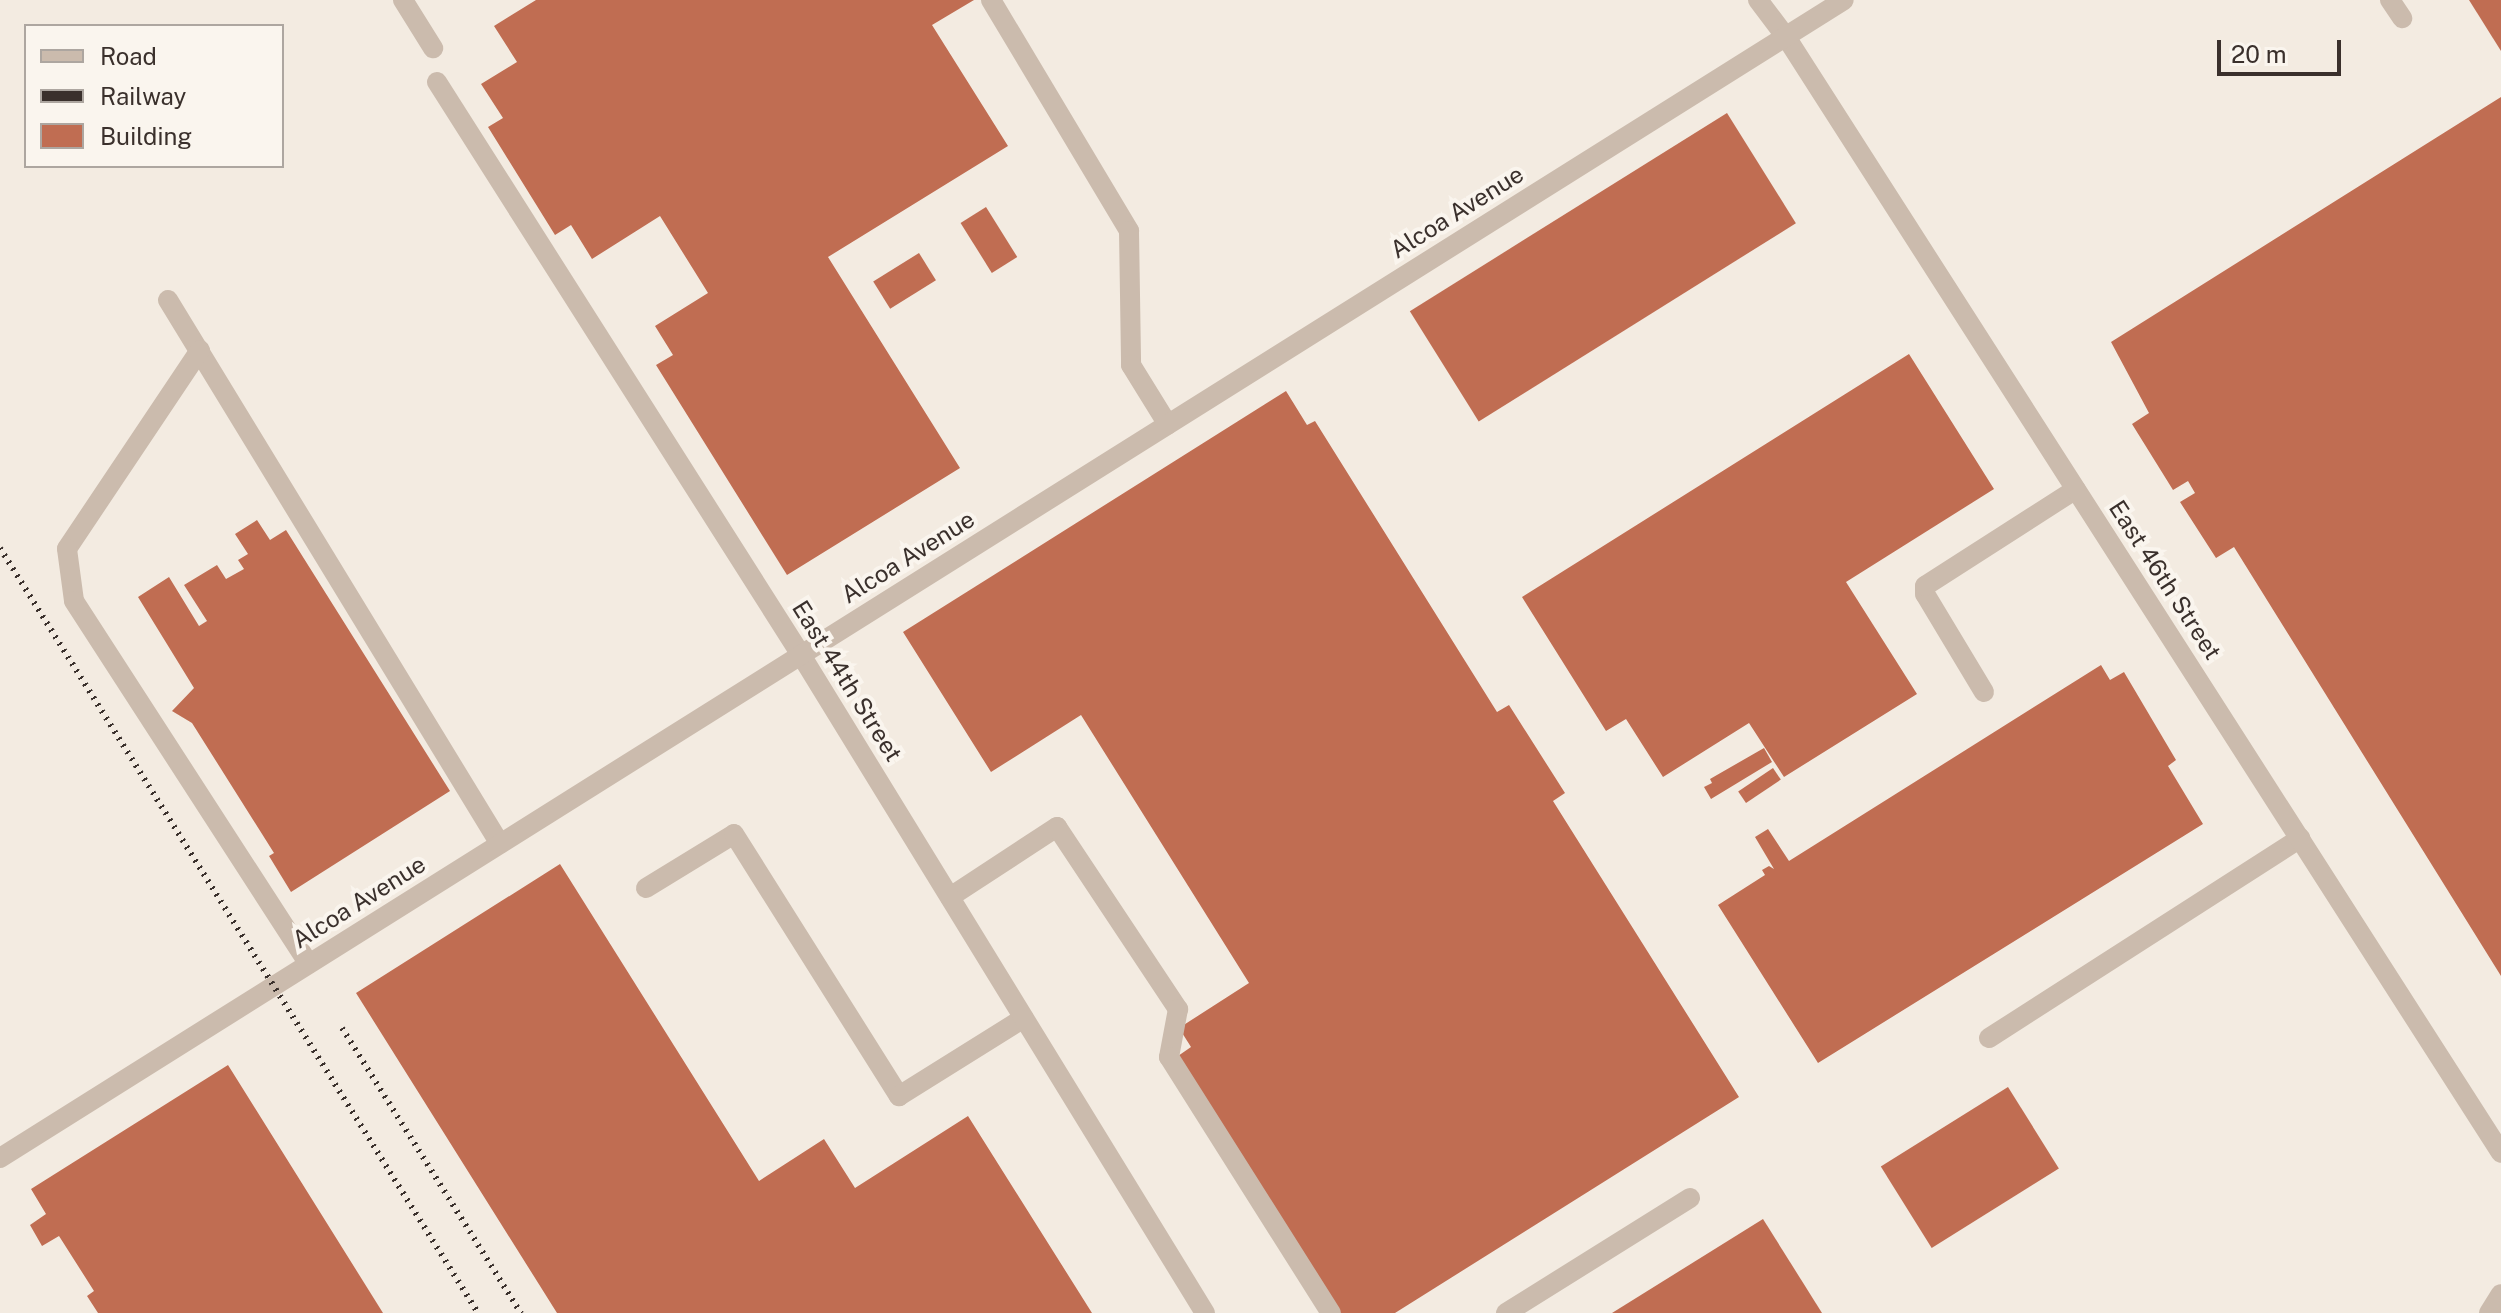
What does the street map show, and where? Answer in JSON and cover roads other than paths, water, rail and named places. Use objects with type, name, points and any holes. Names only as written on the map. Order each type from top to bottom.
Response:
[{"type":"street","points":[[991,0],[1129,231],[1131,365],[1168,425]]},
{"type":"street","name":"East 46th Street","points":[[1758,0],[1786,37],[2501,1153]]},
{"type":"street","name":"Alcoa Avenue","points":[[0,1158],[1844,0]]},
{"type":"street","points":[[410,3],[433,48]]},
{"type":"street","name":"East 44th Street","points":[[437,82],[801,655],[1205,1313]]},
{"type":"street","points":[[168,300],[500,844]]},
{"type":"street","points":[[200,350],[67,549],[74,601],[309,964]]},
{"type":"street","points":[[1984,692],[1925,594],[1925,586],[2076,489]]},
{"type":"street","points":[[950,897],[1057,827],[1178,1009],[1169,1057],[1331,1313]]},
{"type":"street","points":[[646,888],[734,834],[899,1096],[1024,1018]]},
{"type":"street","points":[[1989,1038],[2300,838]]},
{"type":"street","points":[[1506,1313],[1690,1198]]},
{"type":"street","points":[[2489,1313],[2501,1294]]},
{"type":"railway","points":[[0,548],[478,1313]]},
{"type":"railway","points":[[342,1028],[521,1313]]}]
